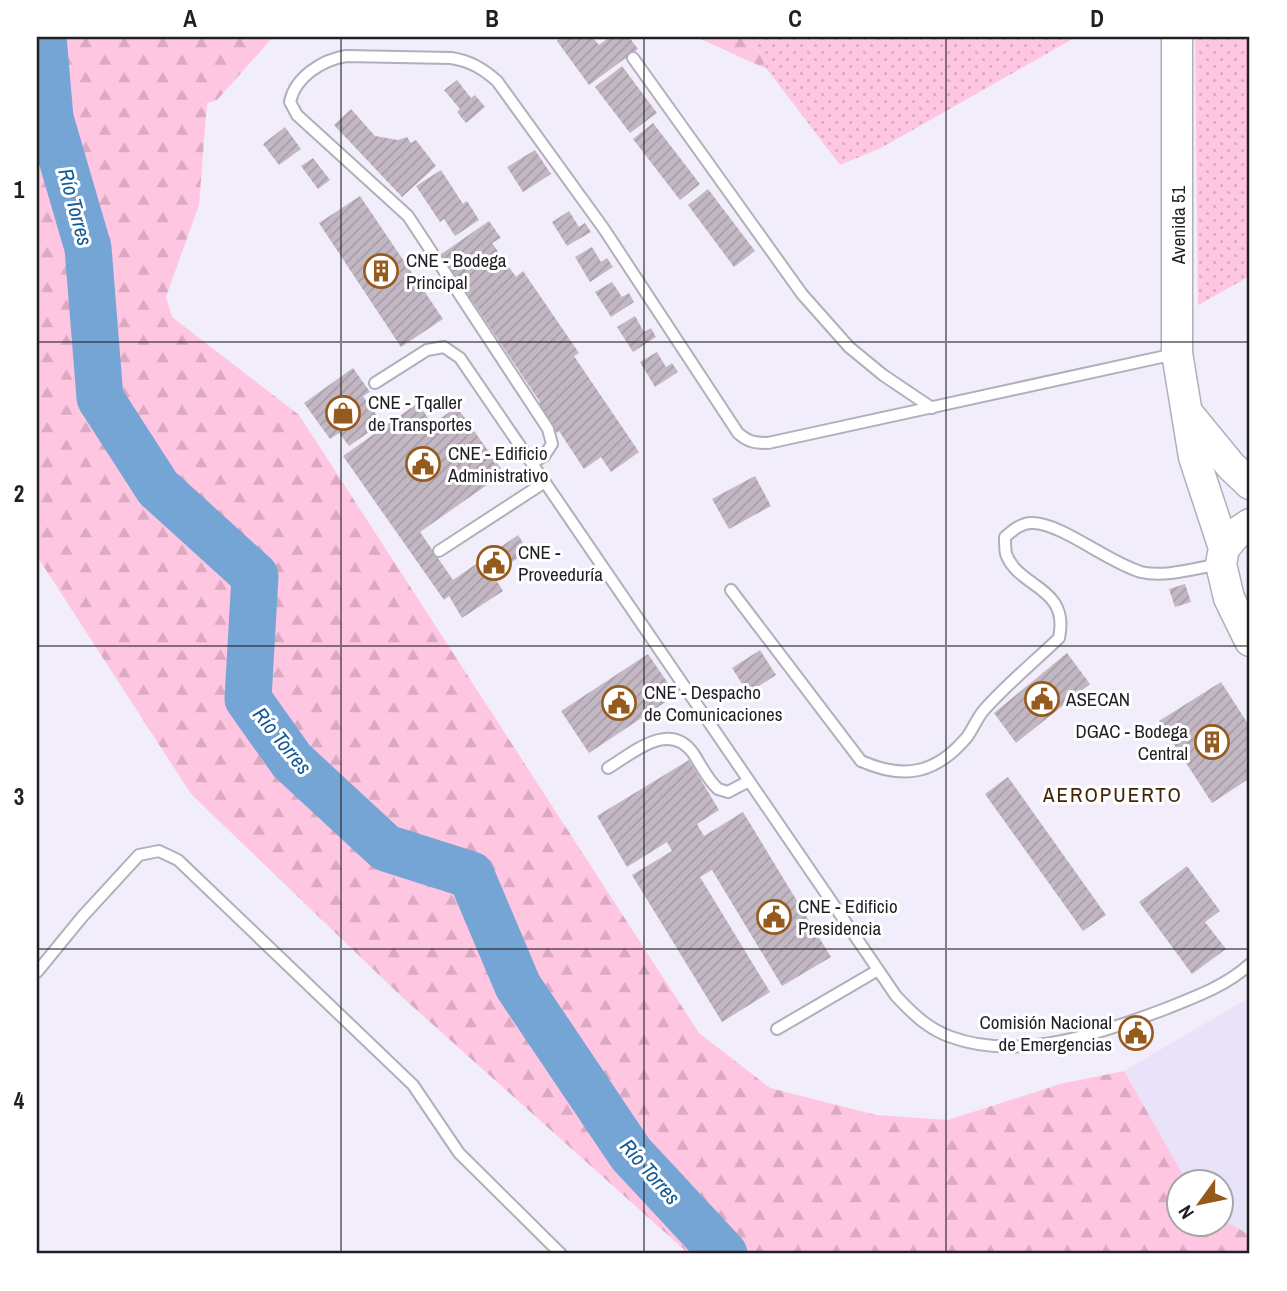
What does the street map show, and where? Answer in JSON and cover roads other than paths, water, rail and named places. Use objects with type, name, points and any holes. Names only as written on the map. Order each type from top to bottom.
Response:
[{"type":"main road","name":"Avenida 51","points":[[1177,37],[1177,354],[1194,457],[1223,556],[1228,598],[1250,641]]},
{"type":"main road","points":[[1187,413],[1231,466],[1250,484]]},
{"type":"main road","points":[[1223,556],[1238,532],[1250,524]]},
{"type":"lane","points":[[532,463],[544,456],[552,444],[548,429],[408,216],[298,114],[290,102],[292,89],[319,64],[346,56],[451,58],[468,61],[482,68],[497,81],[604,229],[738,433],[746,440],[768,443],[1177,354]]},
{"type":"lane","points":[[633,58],[802,294],[849,347],[883,376],[932,408]]},
{"type":"lane","points":[[375,383],[427,350],[444,347],[460,358],[896,996],[920,1021],[960,1040],[979,1045],[1061,1042],[1113,1029],[1194,998],[1229,981],[1250,964]]},
{"type":"lane","points":[[439,551],[545,482]]},
{"type":"lane","points":[[731,590],[861,761],[876,768],[903,771],[931,768],[946,759],[968,736],[982,711],[1059,638],[1062,625],[1054,600],[1013,566],[1006,553],[1005,537],[1015,528],[1031,522],[1051,527],[1112,561],[1141,572],[1159,574],[1223,556]]},
{"type":"lane","points":[[608,768],[657,740],[672,737],[687,747],[718,789],[728,792],[749,780]]},
{"type":"lane","points":[[37,972],[82,917],[139,855],[159,851],[178,860],[413,1085],[459,1153],[561,1254]]},
{"type":"lane","points":[[777,1029],[878,970]]},
{"type":"waterway","name":"Río Torres","points":[[43,37],[50,118],[88,248],[100,398],[158,488],[255,576],[248,699],[292,761],[386,848],[471,875],[518,986],[631,1154],[724,1254]]},
{"type":"place","name":"CNE - Bodega Principal","points":[[381,271]]},
{"type":"place","name":"CNE - Tqaller de Transportes","points":[[343,413]]},
{"type":"place","name":"CNE - Edificio Administrativo","points":[[423,464]]},
{"type":"place","name":"CNE - Proveeduría","points":[[494,563]]},
{"type":"place","name":"ASECAN","points":[[1042,699]]},
{"type":"place","name":"CNE - Despacho de Comunicaciones","points":[[619,703]]},
{"type":"place","name":"DGAC - Bodega Central","points":[[1212,742]]},
{"type":"place","name":"CNE - Edificio Presidencia","points":[[774,917]]},
{"type":"place","name":"Comisión Nacional de Emergencias","points":[[1136,1033]]},
{"type":"district","name":"AEROPUERTO","points":[[1113,795]]}]
